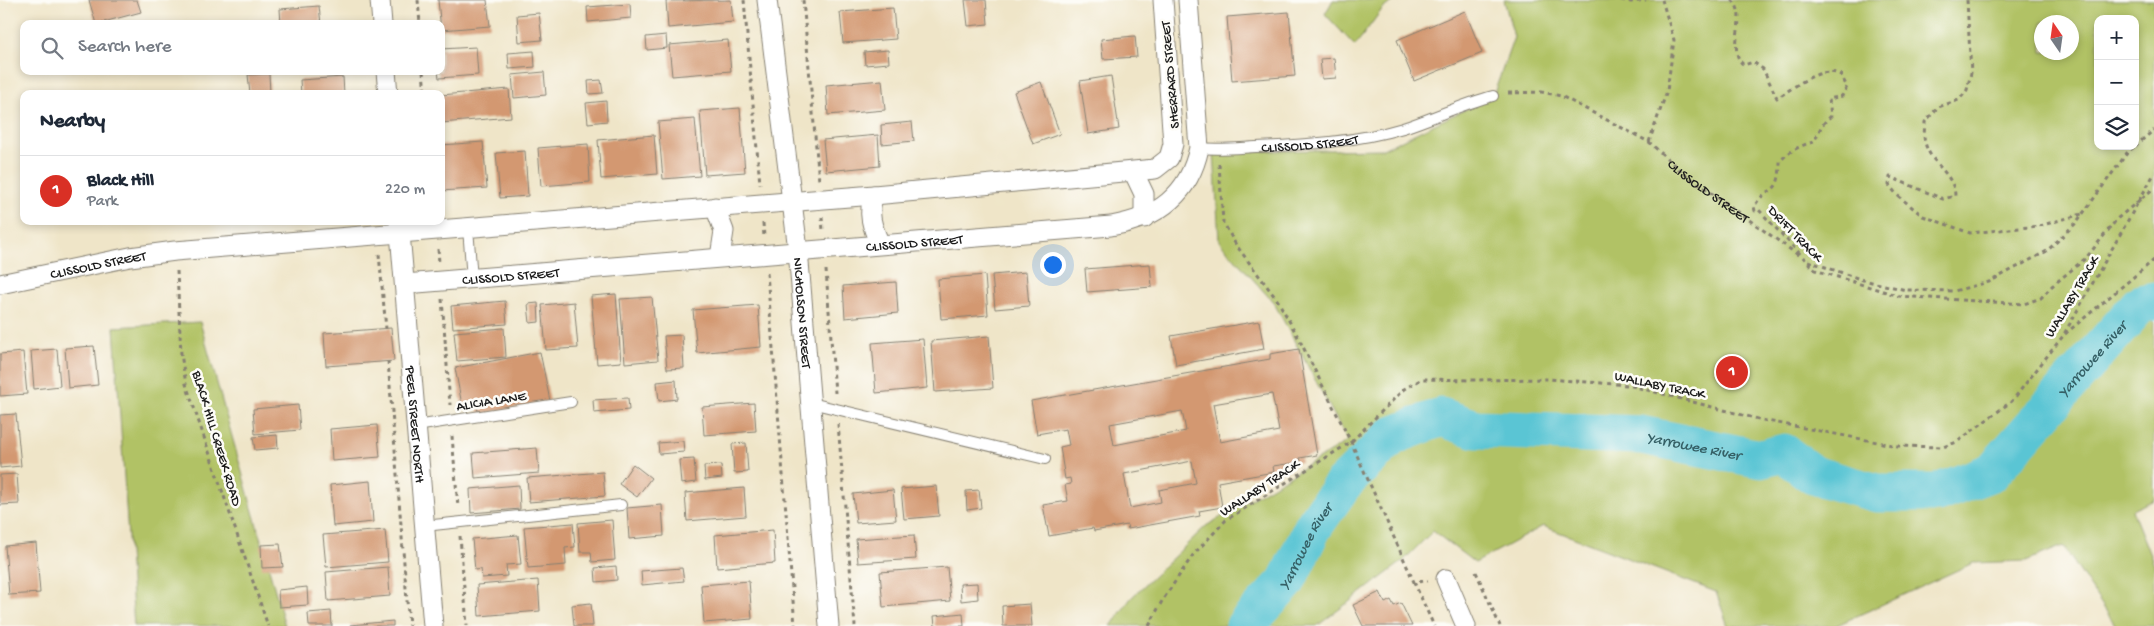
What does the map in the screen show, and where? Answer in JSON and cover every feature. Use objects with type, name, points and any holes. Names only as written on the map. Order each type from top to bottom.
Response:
[{"type":"street","points":[[380,0],[382,20]]},
{"type":"street","name":"NICHOLSON STREET","points":[[767,0],[798,250],[829,626]]},
{"type":"street","name":"SHERRARD STREET","points":[[1163,0],[1172,112],[1172,150]]},
{"type":"street","name":"SHERRARD STREET","points":[[1188,0],[1199,148]]},
{"type":"street","points":[[386,75],[388,90]]},
{"type":"street","points":[[1172,112],[1197,110]]},
{"type":"street","points":[[1172,150],[1199,148]]},
{"type":"street","name":"CLISSOLD STREET","points":[[405,284],[720,256],[1111,226],[1144,218],[1164,206],[1183,186],[1194,166],[1199,148]]},
{"type":"street","name":"CLISSOLD STREET","points":[[0,284],[130,257],[175,251],[377,234],[399,227],[468,228],[1134,173],[1161,166],[1169,158],[1172,150]]},
{"type":"street","points":[[1134,173],[1144,194],[1144,218]]},
{"type":"street","points":[[874,195],[870,207],[870,220],[880,244]]},
{"type":"street","points":[[715,208],[724,231],[720,256]]},
{"type":"street","name":"PEEL STREET NORTH","points":[[399,227],[433,626]]},
{"type":"street","points":[[1446,579],[1466,626]]},
{"type":"lane","name":"CLISSOLD STREET","points":[[1199,148],[1218,149],[1302,144],[1370,136],[1406,127],[1465,104],[1493,96]]},
{"type":"lane","points":[[468,228],[472,278]]},
{"type":"lane","name":"ALICIA LANE","points":[[416,426],[571,402]]},
{"type":"lane","points":[[811,403],[1045,459]]},
{"type":"lane","points":[[424,526],[621,505]]},
{"type":"path","points":[[418,0],[420,20]]},
{"type":"path","points":[[744,0],[795,626]]},
{"type":"path","points":[[804,0],[819,177]]},
{"type":"path","points":[[1621,0],[1646,0]]},
{"type":"path","points":[[1649,142],[1667,91],[1674,40],[1662,0]]},
{"type":"path","name":"DRIFT TRACK","points":[[1732,0],[1739,11],[1736,48],[1740,62],[1744,65],[1753,62],[1763,69],[1777,98],[1811,77],[1827,72],[1841,75],[1847,87],[1842,96],[1828,99],[1831,116],[1822,125],[1814,142],[1802,144],[1789,152],[1780,161],[1780,177],[1776,187],[1758,200],[1754,207],[1755,211],[1759,210],[1815,270],[1899,296],[2024,304],[2041,298],[2052,286],[2086,258],[2118,218],[2154,188]]},
{"type":"path","points":[[1967,0],[1972,73],[1967,90],[1959,100],[1938,107],[1925,122],[1924,142],[1955,188],[1955,196],[1943,199],[1890,177],[1889,184],[1897,195],[1923,216],[1970,232],[2039,226],[2083,214]]},
{"type":"path","points":[[424,75],[425,90]]},
{"type":"path","name":"CLISSOLD STREET","points":[[1493,96],[1520,91],[1552,93],[1649,142],[1682,172],[1806,260],[1863,280],[1906,290],[1954,292],[1989,282],[2048,251],[2083,214],[2130,150]]},
{"type":"path","name":"CLISSOLD STREET","points":[[2139,143],[2154,130]]},
{"type":"path","points":[[1218,149],[1223,222],[1236,245],[1278,300],[1356,452],[1385,513],[1434,626]]},
{"type":"path","name":"WALLABY TRACK","points":[[1148,626],[1162,600],[1193,555],[1226,520],[1351,442],[1404,389],[1422,378],[1473,380],[1548,379],[1628,385],[1762,420],[1898,446],[1943,447],[1957,442],[2012,401],[2063,336],[2154,174]]},
{"type":"path","points":[[377,234],[386,329]]},
{"type":"path","name":"BLACK HILL CREEK ROAD","points":[[175,251],[182,354],[186,384],[268,626]]},
{"type":"path","points":[[2063,336],[2154,260]]},
{"type":"path","points":[[441,281],[467,626]]},
{"type":"path","points":[[388,361],[409,626]]},
{"type":"path","points":[[1476,572],[1500,626]]},
{"type":"path","points":[[1414,582],[1446,579]]},
{"type":"green space","points":[[1333,0],[1396,0],[1383,8],[1355,46],[1325,14]]},
{"type":"green space","points":[[1504,0],[2154,0],[2154,500],[2132,510],[2154,565],[2154,626],[2116,626],[2063,546],[2026,561],[1973,563],[1835,626],[1728,626],[1716,592],[1543,526],[1475,563],[1433,531],[1402,562],[1317,626],[1111,626],[1131,598],[1206,526],[1348,441],[1274,303],[1219,241],[1214,152],[1383,149],[1493,96],[1514,37]]},
{"type":"green space","points":[[200,322],[285,626],[134,626],[114,327]]},
{"type":"building","points":[[89,0],[137,0],[141,12],[111,20],[95,20]]},
{"type":"building","points":[[438,0],[487,0],[490,26],[445,30],[445,20],[440,20]]},
{"type":"building","points":[[731,0],[733,22],[668,28],[666,1]]},
{"type":"building","points":[[965,0],[986,0],[988,24],[968,26]]},
{"type":"building","points":[[630,4],[631,18],[588,22],[587,7]]},
{"type":"building","points":[[319,6],[321,20],[281,20],[280,9]]},
{"type":"building","points":[[893,8],[896,39],[843,43],[840,12]]},
{"type":"building","points":[[1465,11],[1482,53],[1414,81],[1397,40]]},
{"type":"building","points":[[1289,12],[1295,76],[1232,81],[1227,17]]},
{"type":"building","points":[[539,13],[542,40],[519,42],[517,15]]},
{"type":"building","points":[[666,35],[667,48],[647,50],[646,37]]},
{"type":"building","points":[[1135,36],[1137,57],[1103,59],[1101,39]]},
{"type":"building","points":[[728,40],[731,71],[672,76],[669,45]]},
{"type":"building","points":[[476,47],[478,75],[439,78],[439,75],[445,75],[445,49]]},
{"type":"building","points":[[888,50],[889,63],[865,65],[864,52]]},
{"type":"building","points":[[534,51],[535,67],[509,69],[508,53]]},
{"type":"building","points":[[1334,58],[1336,78],[1322,79],[1320,59]]},
{"type":"building","points":[[544,72],[546,95],[514,98],[512,75]]},
{"type":"building","points":[[248,75],[269,75],[270,90],[250,90]]},
{"type":"building","points":[[1111,76],[1119,129],[1088,134],[1080,81]]},
{"type":"building","points":[[343,77],[344,90],[301,90],[300,80]]},
{"type":"building","points":[[601,80],[603,93],[589,94],[588,81]]},
{"type":"building","points":[[882,80],[885,110],[828,115],[826,85]]},
{"type":"building","points":[[1041,82],[1060,134],[1033,144],[1014,92]]},
{"type":"building","points":[[509,89],[511,117],[445,123],[445,95]]},
{"type":"building","points":[[606,101],[607,121],[588,123],[586,103]]},
{"type":"building","points":[[740,108],[745,172],[705,175],[700,111]]},
{"type":"building","points":[[695,119],[700,176],[663,179],[658,122]]},
{"type":"building","points":[[912,122],[914,141],[882,144],[881,125]]},
{"type":"building","points":[[654,135],[657,174],[601,179],[598,140]]},
{"type":"building","points":[[878,135],[880,166],[826,171],[823,140]]},
{"type":"building","points":[[483,142],[487,188],[445,191],[445,145]]},
{"type":"building","points":[[588,144],[590,182],[541,186],[538,148]]},
{"type":"building","points":[[525,151],[528,196],[500,198],[496,153]]},
{"type":"building","points":[[1150,264],[1152,287],[1087,292],[1085,269]]},
{"type":"building","points":[[1026,272],[1029,306],[995,309],[992,275]]},
{"type":"building","points":[[985,275],[988,315],[941,319],[938,279]]},
{"type":"building","points":[[896,282],[898,313],[845,318],[843,286]]},
{"type":"building","points":[[616,294],[621,362],[597,364],[591,296]]},
{"type":"building","points":[[652,297],[658,360],[625,363],[620,299]]},
{"type":"building","points":[[505,301],[507,324],[453,328],[451,306]]},
{"type":"building","points":[[574,302],[578,348],[546,350],[542,305]]},
{"type":"building","points":[[538,303],[539,322],[530,323],[528,304]]},
{"type":"building","points":[[758,305],[761,347],[697,353],[693,310]]},
{"type":"building","points":[[1259,321],[1264,349],[1176,365],[1171,336]]},
{"type":"building","points":[[391,328],[394,361],[326,366],[324,333]]},
{"type":"building","points":[[504,328],[506,357],[457,361],[454,332]]},
{"type":"building","points":[[682,335],[684,368],[667,369],[664,336]]},
{"type":"building","points":[[989,336],[993,388],[935,392],[931,341]]},
{"type":"building","points":[[923,339],[927,388],[876,393],[872,343]]},
{"type":"building","points":[[94,346],[98,385],[68,388],[65,348]]},
{"type":"building","points":[[57,349],[60,386],[34,389],[31,351]]},
{"type":"building","points":[[1299,349],[1317,455],[1300,458],[1301,462],[1273,466],[1274,472],[1218,482],[1222,507],[1199,511],[1200,516],[1128,529],[1127,525],[1094,531],[1093,528],[1049,536],[1043,505],[1068,501],[1065,485],[1071,484],[1070,478],[1065,479],[1060,447],[1069,445],[1066,429],[1037,434],[1031,401],[1270,359],[1270,354]],"holes":[[[1272,394],[1279,431],[1220,442],[1213,404]],[[1182,411],[1186,431],[1114,445],[1110,424]],[[1192,461],[1196,483],[1159,490],[1161,502],[1130,508],[1124,474]]]},
{"type":"building","points":[[23,352],[27,394],[0,396],[0,354]]},
{"type":"building","points":[[540,352],[550,401],[479,415],[476,402],[462,405],[455,368]]},
{"type":"building","points":[[676,380],[677,399],[659,401],[657,382]]},
{"type":"building","points":[[628,398],[629,410],[594,413],[593,400]]},
{"type":"building","points":[[754,403],[756,431],[704,435],[702,407]]},
{"type":"building","points":[[298,405],[300,430],[255,434],[253,409]]},
{"type":"building","points":[[16,414],[21,466],[0,468],[0,415]]},
{"type":"building","points":[[377,425],[380,457],[332,461],[330,429]]},
{"type":"building","points":[[277,435],[278,448],[255,450],[253,437]]},
{"type":"building","points":[[683,441],[684,452],[659,454],[658,443]]},
{"type":"building","points":[[746,443],[748,472],[734,473],[732,444]]},
{"type":"building","points":[[537,448],[539,473],[475,478],[473,453]]},
{"type":"building","points":[[694,459],[696,482],[681,484],[679,460]]},
{"type":"building","points":[[633,464],[651,478],[637,497],[619,484]]},
{"type":"building","points":[[721,465],[722,478],[705,480],[704,466]]},
{"type":"building","points":[[603,472],[605,496],[529,502],[527,478]]},
{"type":"building","points":[[17,474],[19,504],[0,505],[0,475]]},
{"type":"building","points":[[370,481],[373,522],[333,526],[330,485]]},
{"type":"building","points":[[519,485],[520,509],[471,513],[470,489]]},
{"type":"building","points":[[936,486],[939,516],[904,519],[901,489]]},
{"type":"building","points":[[744,488],[746,516],[687,521],[685,493]]},
{"type":"building","points":[[893,490],[896,520],[856,523],[853,494]]},
{"type":"building","points":[[979,490],[981,508],[967,510],[966,491]]},
{"type":"building","points":[[662,505],[664,536],[629,539],[627,508]]},
{"type":"building","points":[[612,520],[615,560],[592,562],[591,552],[580,552],[578,523]]},
{"type":"building","points":[[573,523],[575,547],[565,548],[566,565],[528,568],[524,527]]},
{"type":"building","points":[[385,530],[388,562],[326,567],[323,535]]},
{"type":"building","points":[[773,530],[775,563],[717,568],[715,535]]},
{"type":"building","points":[[518,535],[521,564],[506,565],[507,576],[482,578],[481,569],[475,570],[472,539]]},
{"type":"building","points":[[914,535],[916,559],[858,563],[856,539]]},
{"type":"building","points":[[36,543],[40,593],[9,595],[5,546]]},
{"type":"building","points":[[280,544],[283,567],[262,568],[261,545]]},
{"type":"building","points":[[616,566],[617,580],[596,582],[595,568]]},
{"type":"building","points":[[388,567],[390,596],[328,601],[326,572]]},
{"type":"building","points":[[947,567],[950,601],[883,607],[880,572]]},
{"type":"building","points":[[682,568],[684,581],[642,585],[641,571]]},
{"type":"building","points":[[538,580],[540,611],[479,616],[477,585]]},
{"type":"building","points":[[749,581],[752,619],[704,623],[701,585]]},
{"type":"building","points":[[977,583],[978,599],[961,601],[960,584]]},
{"type":"building","points":[[307,587],[308,605],[279,607],[278,590]]},
{"type":"building","points":[[1380,592],[1385,603],[1391,600],[1394,606],[1401,603],[1412,626],[1363,626],[1353,605]]},
{"type":"building","points":[[591,603],[593,626],[574,626],[572,605]]},
{"type":"building","points":[[1030,604],[1032,626],[1003,626],[1002,606]]},
{"type":"building","points":[[331,611],[332,626],[309,626],[308,613]]},
{"type":"building","points":[[963,613],[964,626],[935,626],[934,616]]},
{"type":"building","points":[[393,621],[393,626],[350,626],[350,625]]},
{"type":"waterway","name":"Yarrowee River","points":[[1245,626],[1286,582],[1313,527],[1343,484],[1392,436],[1441,417],[1476,429],[1641,435],[1761,459],[1784,453],[1813,475],[1877,493],[1937,493],[1992,472],[2140,304],[2154,301]]},
{"type":"place","name":"Black Hill","points":[[1732,372]]}]
